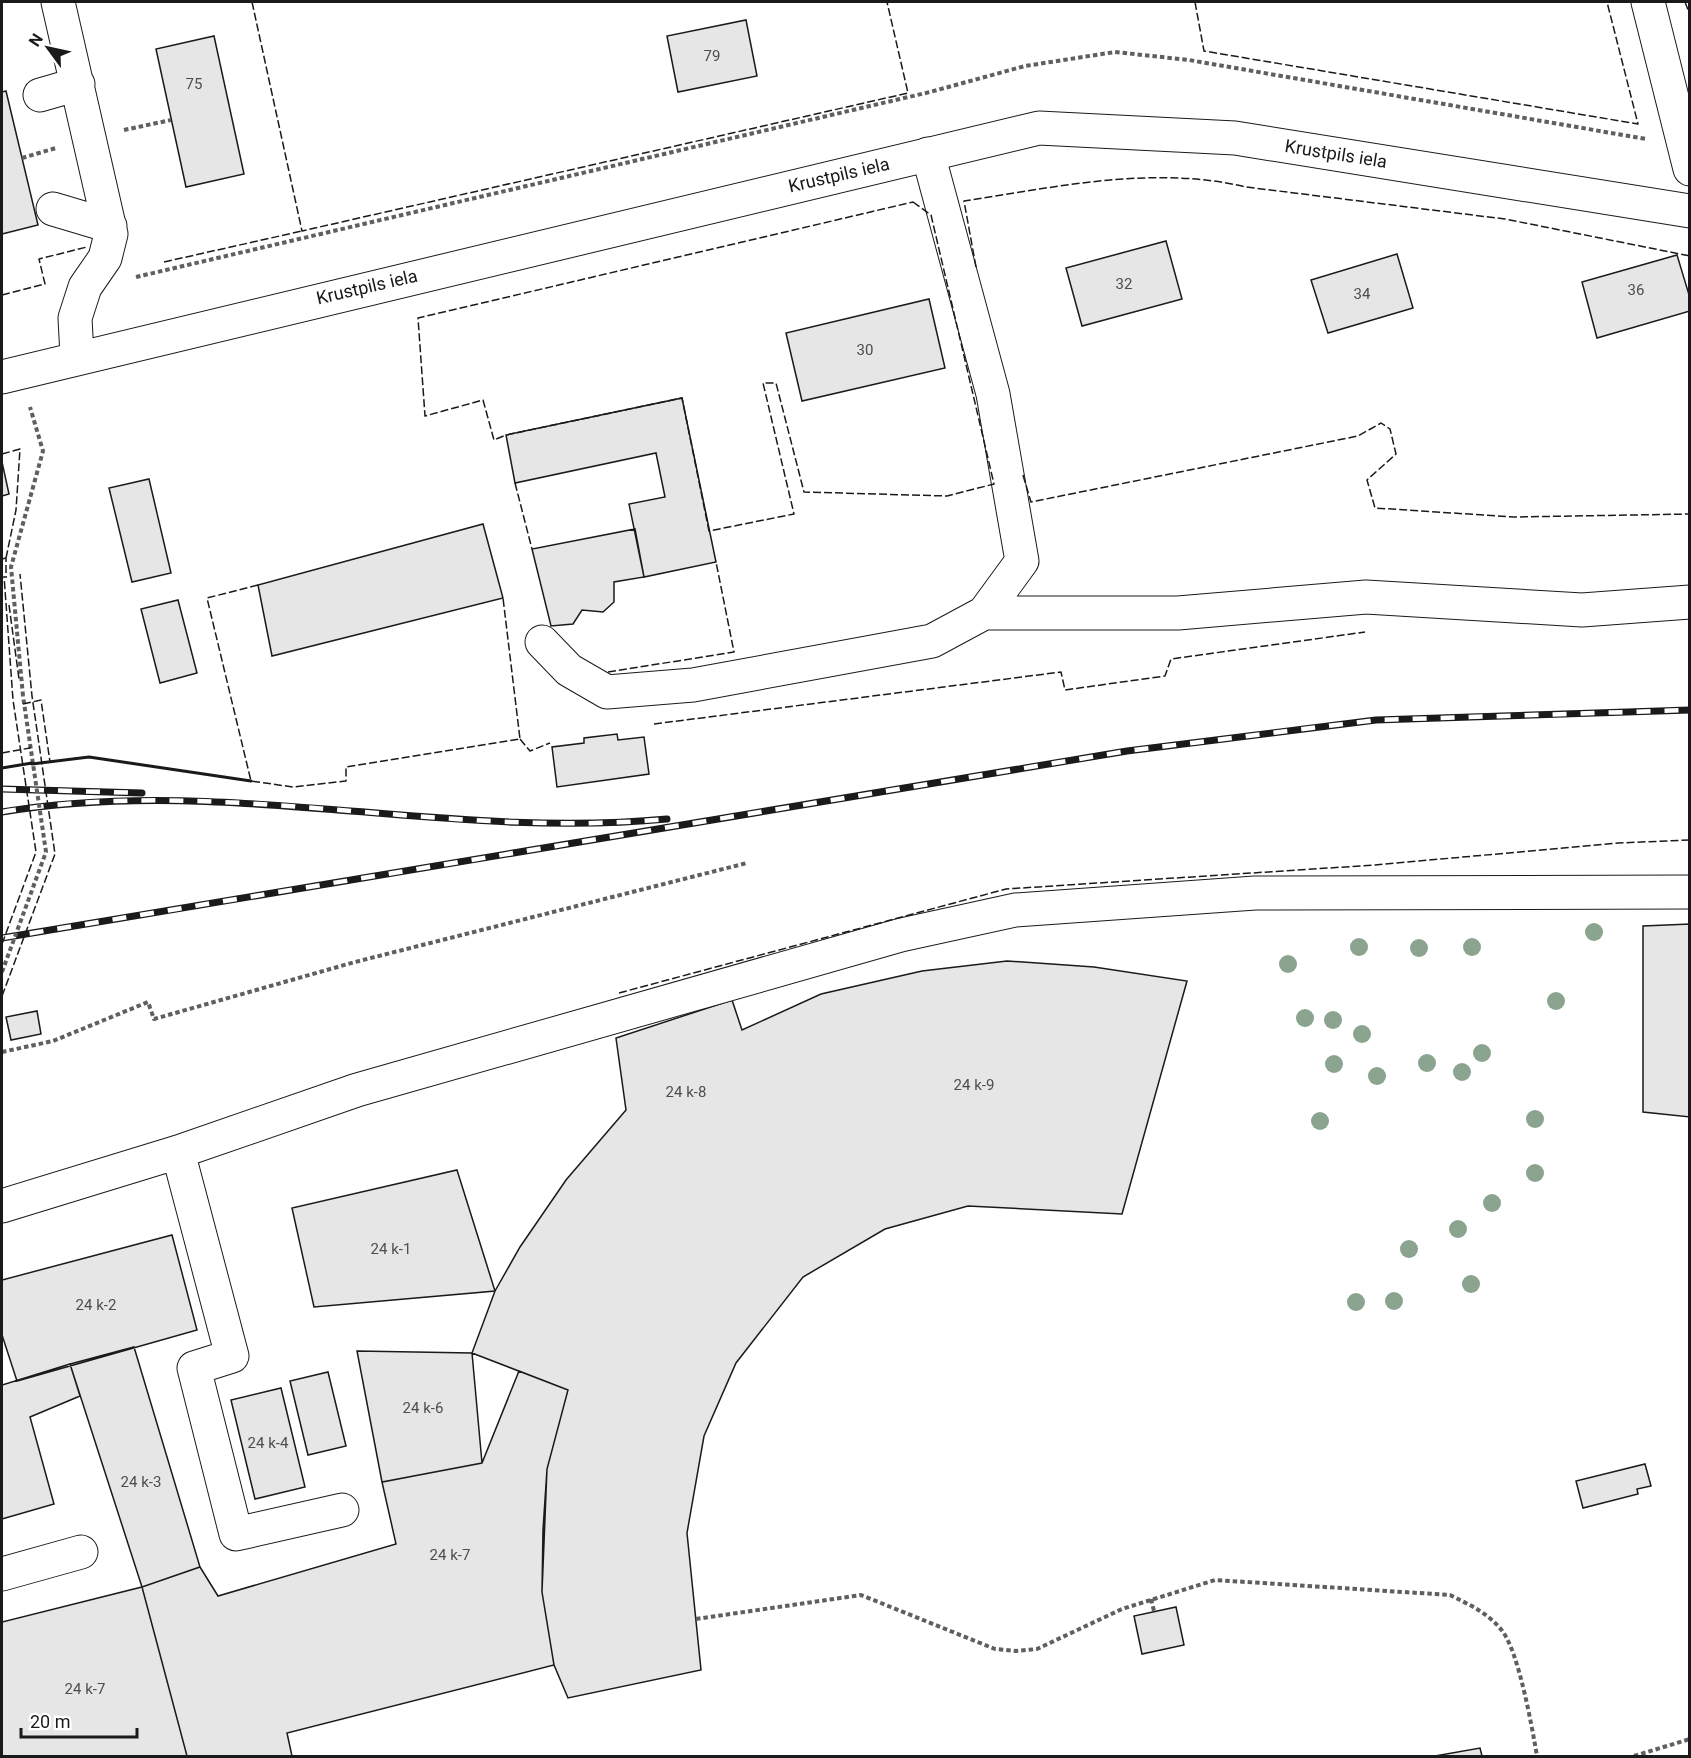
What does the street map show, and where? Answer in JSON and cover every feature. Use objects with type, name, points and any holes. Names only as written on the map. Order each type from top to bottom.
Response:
[{"type":"main road","points":[[58,2],[111,234],[105,258],[85,287],[75,318],[78,356]]},
{"type":"main road","points":[[1648,2],[1689,169]]},
{"type":"main road","points":[[40,94],[78,84]]},
{"type":"main road","name":"Krustpils iela","points":[[11,374],[78,356],[1039,128],[1235,138],[1689,211]]},
{"type":"main road","points":[[542,642],[569,670],[607,692],[693,685],[932,641],[984,613],[1022,561],[993,394],[928,154]]},
{"type":"main road","points":[[53,209],[110,226]]},
{"type":"main road","points":[[984,613],[1178,613],[1366,597],[1582,610],[1689,602]]},
{"type":"main road","points":[[2,1206],[178,1152],[357,1090],[901,935],[1015,910],[1255,893],[1689,892]]},
{"type":"main road","points":[[178,1152],[232,1356],[194,1368],[236,1534],[342,1510]]},
{"type":"main road","points":[[2,1574],[81,1552]]},
{"type":"path","points":[[90,138],[171,120]]},
{"type":"path","points":[[2,972],[46,852],[23,696],[11,567],[43,451],[11,374]]},
{"type":"path","points":[[2,1052],[53,1041],[148,1002],[154,1019],[366,959],[747,863]]},
{"type":"path","points":[[696,1619],[861,1595],[995,1649],[1016,1651],[1037,1648],[1122,1609],[1215,1580],[1450,1595],[1481,1610],[1503,1632],[1513,1652],[1537,1756]]},
{"type":"path","points":[[1151,1599],[1154,1611]]},
{"type":"path","points":[[1634,1756],[1689,1739]]},
{"type":"building","points":[[746,20],[757,76],[678,92],[667,36]]},
{"type":"building","points":[[214,36],[244,174],[186,187],[156,49]]},
{"type":"building","points":[[6,91],[38,225],[2,234],[2,92]]},
{"type":"building","points":[[1166,241],[1182,299],[1082,326],[1066,268]]},
{"type":"building","points":[[1397,254],[1413,308],[1328,333],[1311,280]]},
{"type":"building","points":[[1677,255],[1690,298],[1690,311],[1597,338],[1582,282]]},
{"type":"building","points":[[929,299],[945,368],[802,401],[786,333]]},
{"type":"building","points":[[682,398],[716,562],[644,577],[629,504],[665,497],[656,453],[515,483],[506,435]]},
{"type":"building","points":[[2,462],[9,494],[2,496]]},
{"type":"building","points":[[149,479],[171,573],[132,582],[109,488]]},
{"type":"building","points":[[483,524],[503,598],[272,656],[258,585]]},
{"type":"building","points":[[635,529],[644,577],[614,582],[614,602],[603,612],[582,610],[573,624],[551,626],[532,549]]},
{"type":"building","points":[[178,600],[197,673],[160,683],[141,609]]},
{"type":"building","points":[[617,734],[618,740],[644,737],[649,774],[557,787],[552,747],[584,743],[584,738]]},
{"type":"building","points":[[1690,924],[1690,1117],[1643,1112],[1643,926]]},
{"type":"building","points":[[1007,961],[1094,967],[1187,981],[1122,1214],[968,1206],[885,1229],[803,1277],[736,1363],[704,1436],[687,1533],[701,1670],[568,1698],[554,1665],[542,1592],[547,1469],[568,1390],[472,1353],[495,1291],[520,1247],[566,1180],[626,1110],[616,1038],[732,1000],[742,1030],[821,994],[922,971]]},
{"type":"building","points":[[37,1011],[41,1034],[11,1040],[6,1017]]},
{"type":"building","points":[[457,1170],[495,1291],[314,1307],[292,1208]]},
{"type":"building","points":[[172,1235],[197,1330],[17,1381],[2,1335],[2,1280]]},
{"type":"building","points":[[134,1347],[200,1567],[142,1587],[70,1364]]},
{"type":"building","points":[[357,1351],[472,1353],[482,1463],[382,1482]]},
{"type":"building","points":[[70,1364],[80,1396],[30,1417],[54,1504],[2,1519],[2,1385]]},
{"type":"building","points":[[519,1371],[568,1390],[547,1469],[543,1530],[542,1592],[554,1665],[287,1733],[292,1756],[187,1756],[142,1587],[200,1567],[218,1596],[396,1544],[382,1482],[482,1463]]},
{"type":"building","points":[[328,1372],[346,1446],[308,1455],[290,1381]]},
{"type":"building","points":[[281,1388],[305,1487],[255,1499],[231,1400]]},
{"type":"building","points":[[1645,1464],[1651,1486],[1637,1489],[1638,1494],[1583,1508],[1576,1481]]},
{"type":"building","points":[[142,1587],[187,1756],[2,1756],[2,1622]]},
{"type":"building","points":[[1176,1607],[1184,1645],[1142,1654],[1134,1616]]},
{"type":"building","points":[[1480,1748],[1482,1756],[1435,1756]]},
{"type":"railway","points":[[2,938],[1127,751],[1376,720],[1690,710]]},
{"type":"railway","points":[[2,789],[142,793]]},
{"type":"railway","points":[[2,812],[85,803],[168,800],[251,803],[500,822],[584,823],[667,819]]},
{"type":"fence","points":[[252,2],[302,231],[908,93],[887,2]]},
{"type":"fence","points":[[1195,2],[1204,51],[1638,124],[1607,2]]},
{"type":"fence","points":[[1685,2],[1690,15]]},
{"type":"fence","points":[[976,267],[964,201],[1105,180],[1141,178],[1211,181],[1505,219],[1690,256]]},
{"type":"fence","points":[[913,202],[931,215],[994,484],[947,496],[804,492],[776,383],[763,383],[794,514],[709,531],[682,398],[506,435],[494,440],[483,400],[425,416],[418,318],[913,202]]},
{"type":"fence","points":[[164,262],[302,231]]},
{"type":"fence","points":[[2,295],[45,284],[39,259],[87,247]]},
{"type":"fence","points":[[1023,475],[1031,502],[1358,436],[1381,423],[1390,429],[1396,454],[1367,480],[1375,508],[1514,517],[1690,514]]},
{"type":"fence","points":[[2,454],[20,449],[16,510],[6,558]]},
{"type":"fence","points":[[515,483],[532,549]]},
{"type":"fence","points":[[2,559],[6,558],[6,578]]},
{"type":"fence","points":[[608,672],[734,652],[716,562]]},
{"type":"fence","points":[[2,996],[55,854],[32,696],[20,574]]},
{"type":"fence","points":[[2,944],[36,852],[13,700],[4,576]]},
{"type":"fence","points":[[258,585],[207,598],[251,781],[293,787],[346,781],[346,767],[520,739],[503,598]]},
{"type":"fence","points":[[9,605],[19,679]]},
{"type":"fence","points":[[654,724],[1061,672],[1065,690],[1165,676],[1171,659],[1365,632]]},
{"type":"fence","points":[[23,704],[41,700],[50,762]]},
{"type":"fence","points":[[520,739],[530,751],[550,743]]},
{"type":"fence","points":[[2,753],[30,748],[29,744]]},
{"type":"fence","points":[[619,993],[1006,889],[1375,865],[1618,843],[1690,840]]},
{"type":"wall","points":[[32,764],[89,757],[251,781]]},
{"type":"wall","points":[[2,768],[32,763]]}]
